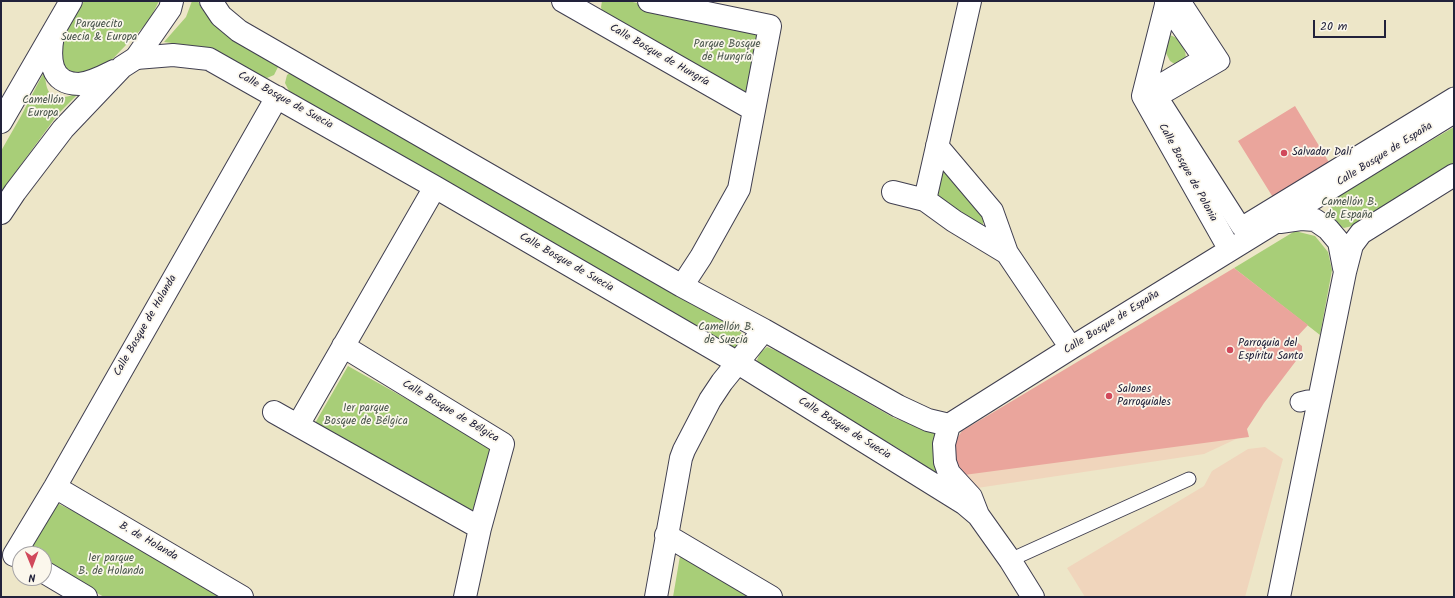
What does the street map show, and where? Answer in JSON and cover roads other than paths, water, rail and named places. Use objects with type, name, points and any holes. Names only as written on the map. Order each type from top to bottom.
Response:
[{"type":"street","points":[[1,122],[71,1]]},
{"type":"street","points":[[1,213],[62,129],[129,63],[170,9],[172,1]]},
{"type":"street","points":[[211,1],[221,16],[239,31],[682,286],[764,330],[898,406],[928,420],[949,425]]},
{"type":"street","name":"Calle Bosque de Hungría","points":[[563,1],[754,110]]},
{"type":"street","points":[[650,1],[770,26],[739,189],[701,257],[682,286]]},
{"type":"street","points":[[925,200],[970,1]]},
{"type":"street","points":[[1143,96],[1205,59],[1172,2]]},
{"type":"street","points":[[1143,96],[1172,2]]},
{"type":"street","points":[[1172,2],[1182,3],[1220,61],[1158,97],[1241,227],[1454,97]]},
{"type":"street","points":[[54,32],[50,48],[51,62],[56,74],[64,81],[79,84],[97,79],[129,63]]},
{"type":"street","name":"Calle Bosque de Suecia","points":[[129,63],[173,55],[209,59],[436,187],[738,363],[964,504],[978,515]]},
{"type":"street","name":"Calle Bosque de Polonia","points":[[1143,96],[1230,250]]},
{"type":"street","name":"Calle Bosque de Holanda","points":[[17,546],[55,487],[277,97]]},
{"type":"street","name":"Calle Bosque de España","points":[[949,425],[1454,112]]},
{"type":"street","points":[[937,146],[992,210],[1007,253],[1071,348]]},
{"type":"street","name":"Calle Bosque de España","points":[[1279,597],[1345,272],[1352,245],[1362,234],[1454,175]]},
{"type":"street","points":[[298,425],[436,187]]},
{"type":"street","points":[[893,192],[925,200],[954,221],[1007,253]]},
{"type":"street","name":"Calle Bosque de España","points":[[1275,222],[1301,219],[1315,220],[1328,229],[1339,242],[1345,272]]},
{"type":"street","points":[[656,597],[666,536],[681,458],[684,450],[710,400],[722,382],[764,330]]},
{"type":"street","name":"Calle Bosque de Bélgica","points":[[343,346],[503,444],[480,528],[465,597]]},
{"type":"street","points":[[274,412],[480,528]]},
{"type":"street","name":"Calle Bosque de Suecia","points":[[949,425],[944,444],[945,462],[949,473],[971,497],[978,515],[1034,597]]},
{"type":"street","name":"B. de Holanda","points":[[55,487],[242,597]]},
{"type":"street","points":[[666,536],[771,597]]},
{"type":"street","points":[[52,577],[86,597]]},
{"type":"lane","points":[[1010,560],[1189,479]]},
{"type":"place","name":"Salvador Dalí","points":[[1284,153]]},
{"type":"place","name":"Parroquia del Espíritu Santo","points":[[1230,350]]},
{"type":"place","name":"Salones Parroquiales","points":[[1109,396]]},
{"type":"park label","name":"Parquecito Suecia & Europa","points":[[99,31]]},
{"type":"park label","name":"Parque Bosque de Hungría","points":[[727,51]]},
{"type":"park label","name":"Camellón Europa","points":[[43,107]]},
{"type":"park label","name":"Camellón B. de España","points":[[1349,209]]},
{"type":"park label","name":"Camellón B. de Suecia","points":[[726,334]]},
{"type":"park label","name":"1er parque Bosque de Bélgica","points":[[366,415]]},
{"type":"park label","name":"1er parque B. de Holanda","points":[[111,565]]}]
